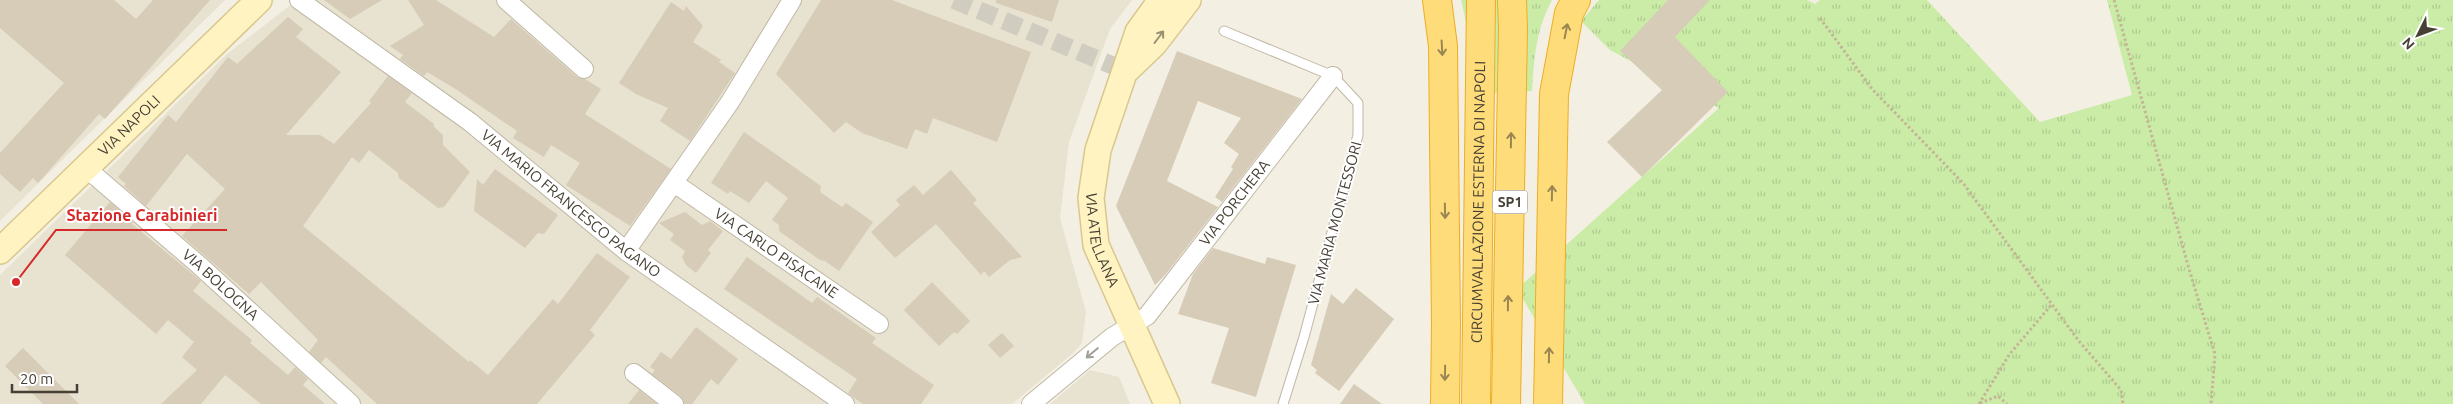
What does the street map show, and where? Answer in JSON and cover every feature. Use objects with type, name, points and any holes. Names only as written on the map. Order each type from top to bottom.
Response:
[{"type":"highway","points":[[1437,0],[1443,46],[1446,324],[1444,404]]},
{"type":"highway","name":"CIRCUMVALLAZIONE ESTERNA DI NAPOLI","points":[[1476,404],[1481,0]]},
{"type":"highway","name":"CIRCUMVALLAZIONE ESTERNA DI NAPOLI","points":[[1506,404],[1514,29],[1512,0]]},
{"type":"highway","points":[[1548,404],[1554,94],[1570,13],[1576,0]]},
{"type":"main road","name":"VIA NAPOLI","points":[[0,251],[259,0]]},
{"type":"main road","name":"VIA ATELLANA","points":[[1161,0],[1138,32],[1098,150],[1091,198],[1096,245],[1167,404]]},
{"type":"main road","name":"VIA ATELLANA","points":[[1126,71],[1154,44],[1188,0]]},
{"type":"street","name":"VIA MARIO FRANCESCO PAGANO","points":[[299,0],[470,122],[626,251],[845,404]]},
{"type":"street","points":[[506,0],[584,68]]},
{"type":"street","points":[[626,251],[730,102],[792,0]]},
{"type":"street","name":"VIA PORCHERA","points":[[1031,404],[1131,324],[1147,316],[1333,76]]},
{"type":"street","name":"VIA BOLOGNA","points":[[86,168],[199,265],[351,404]]},
{"type":"street","name":"VIA CARLO PISACANE","points":[[674,183],[879,324]]},
{"type":"street","points":[[634,373],[674,404]]},
{"type":"lane","name":"VIA MARIA MONTESSORI","points":[[1224,31],[1333,76],[1358,103],[1358,135],[1304,337],[1283,404]]},
{"type":"path","points":[[2114,0],[2183,250],[2215,354],[2211,404]]},
{"type":"path","points":[[1820,18],[1872,89],[1963,183],[2078,340],[2121,390],[2123,404]]},
{"type":"path","points":[[1979,404],[2009,355],[2052,304]]},
{"type":"path","points":[[1979,404],[1998,396],[2007,404]]},
{"type":"shaded area","points":[[0,0],[225,0],[0,221]]},
{"type":"shaded area","points":[[297,0],[1132,0],[1110,29],[1069,142],[1060,218],[1086,312],[1082,343],[1073,353],[1012,404],[0,404],[0,275],[227,54]]},
{"type":"shaded area","points":[[1090,370],[1119,377],[1130,404],[1050,404]]},
{"type":"green space","points":[[1461,0],[1552,0],[1539,33],[1532,91],[1473,94],[1467,26]]},
{"type":"green space","points":[[1599,0],[1807,0],[1815,4],[1820,0],[1927,0],[2040,122],[2132,95],[2107,0],[2453,0],[2453,404],[1585,404],[1517,289],[1719,108],[1610,50],[1581,21]]},
{"type":"building","points":[[0,0],[114,0],[136,19],[153,0],[210,0],[105,119],[99,114],[38,183],[33,178],[20,192],[0,174],[0,153],[64,83],[0,28]]},
{"type":"building","points":[[324,0],[382,0],[350,19]]},
{"type":"building","points":[[408,0],[436,0],[494,37],[511,19],[577,77],[585,79],[601,89],[585,114],[671,169],[630,226],[566,185],[580,163],[551,145],[544,157],[513,138],[517,131],[454,88],[427,72],[424,76],[400,59],[403,55],[390,46],[424,25]]},
{"type":"building","points":[[821,0],[892,0],[1031,52],[997,142],[933,118],[927,134],[915,129],[907,149],[862,133],[846,122],[834,133],[776,74]]},
{"type":"building","points":[[996,0],[1059,0],[1052,22],[996,3]]},
{"type":"building","points":[[1668,0],[1710,0],[1675,37],[1728,92],[1642,177],[1607,142],[1662,90],[1620,51]]},
{"type":"building","points":[[671,2],[684,11],[686,6],[703,26],[693,42],[721,60],[719,62],[735,73],[690,141],[660,121],[668,108],[636,94],[619,83]]},
{"type":"building","points":[[288,17],[303,29],[296,37],[341,72],[286,135],[320,135],[334,144],[371,103],[369,101],[388,76],[412,93],[405,102],[434,124],[434,127],[443,135],[443,145],[470,172],[444,207],[438,208],[399,178],[398,173],[369,150],[359,163],[352,157],[303,226],[469,362],[470,360],[488,375],[553,299],[558,304],[597,253],[630,277],[590,330],[595,335],[537,404],[377,404],[326,357],[321,363],[309,352],[318,340],[261,282],[249,294],[182,236],[225,189],[187,154],[146,206],[124,186],[126,184],[118,177],[168,115],[176,122],[228,57],[237,64]]},
{"type":"building","points":[[1177,51],[1302,99],[1222,202],[1215,197],[1233,169],[1231,167],[1239,154],[1224,143],[1241,118],[1198,101],[1167,181],[1218,207],[1166,274],[1155,285],[1116,206]]},
{"type":"building","points":[[744,132],[821,186],[820,192],[842,207],[846,203],[873,222],[839,271],[779,231],[779,225],[772,220],[788,198],[766,181],[749,203],[730,191],[728,194],[711,183]]},
{"type":"building","points":[[495,169],[558,215],[544,234],[538,233],[525,248],[474,211],[477,179],[483,185]]},
{"type":"building","points":[[951,170],[977,200],[973,203],[1022,257],[1010,260],[989,277],[984,271],[981,275],[936,224],[895,258],[871,232],[900,205],[896,200],[914,185],[923,195]]},
{"type":"building","points":[[110,202],[133,222],[132,224],[201,281],[193,291],[252,340],[250,343],[288,375],[295,367],[308,379],[303,385],[325,404],[261,404],[225,375],[201,404],[161,404],[197,370],[182,357],[194,342],[168,320],[156,334],[65,255]]},
{"type":"building","points":[[685,212],[702,225],[710,221],[723,231],[708,250],[711,253],[696,273],[686,265],[682,257],[685,251],[670,240],[674,234],[659,223]]},
{"type":"building","points":[[1213,248],[1265,264],[1267,257],[1296,265],[1256,397],[1211,383],[1229,328],[1178,314],[1193,274]]},
{"type":"building","points":[[747,257],[812,303],[817,297],[876,338],[872,343],[934,385],[921,404],[863,404],[848,393],[857,379],[724,289]]},
{"type":"building","points":[[932,282],[970,321],[957,334],[954,332],[939,346],[904,310]]},
{"type":"building","points":[[1356,288],[1394,319],[1339,391],[1315,373],[1317,370],[1311,365],[1331,294],[1343,304]]},
{"type":"building","points":[[696,327],[738,359],[718,385],[711,379],[692,404],[684,404],[681,396],[652,374],[655,370],[650,367],[661,352],[671,359]]},
{"type":"building","points":[[1002,333],[1014,346],[1000,358],[988,345]]},
{"type":"building","points":[[23,348],[79,404],[43,404],[5,366]]},
{"type":"building","points":[[1354,384],[1382,404],[1340,404]]},
{"type":"building","points":[[639,390],[657,404],[628,404]]},
{"type":"tunnel","points":[[954,0],[1126,71]]},
{"type":"place","name":"Stazione Carabinieri","points":[[16,282]]}]
